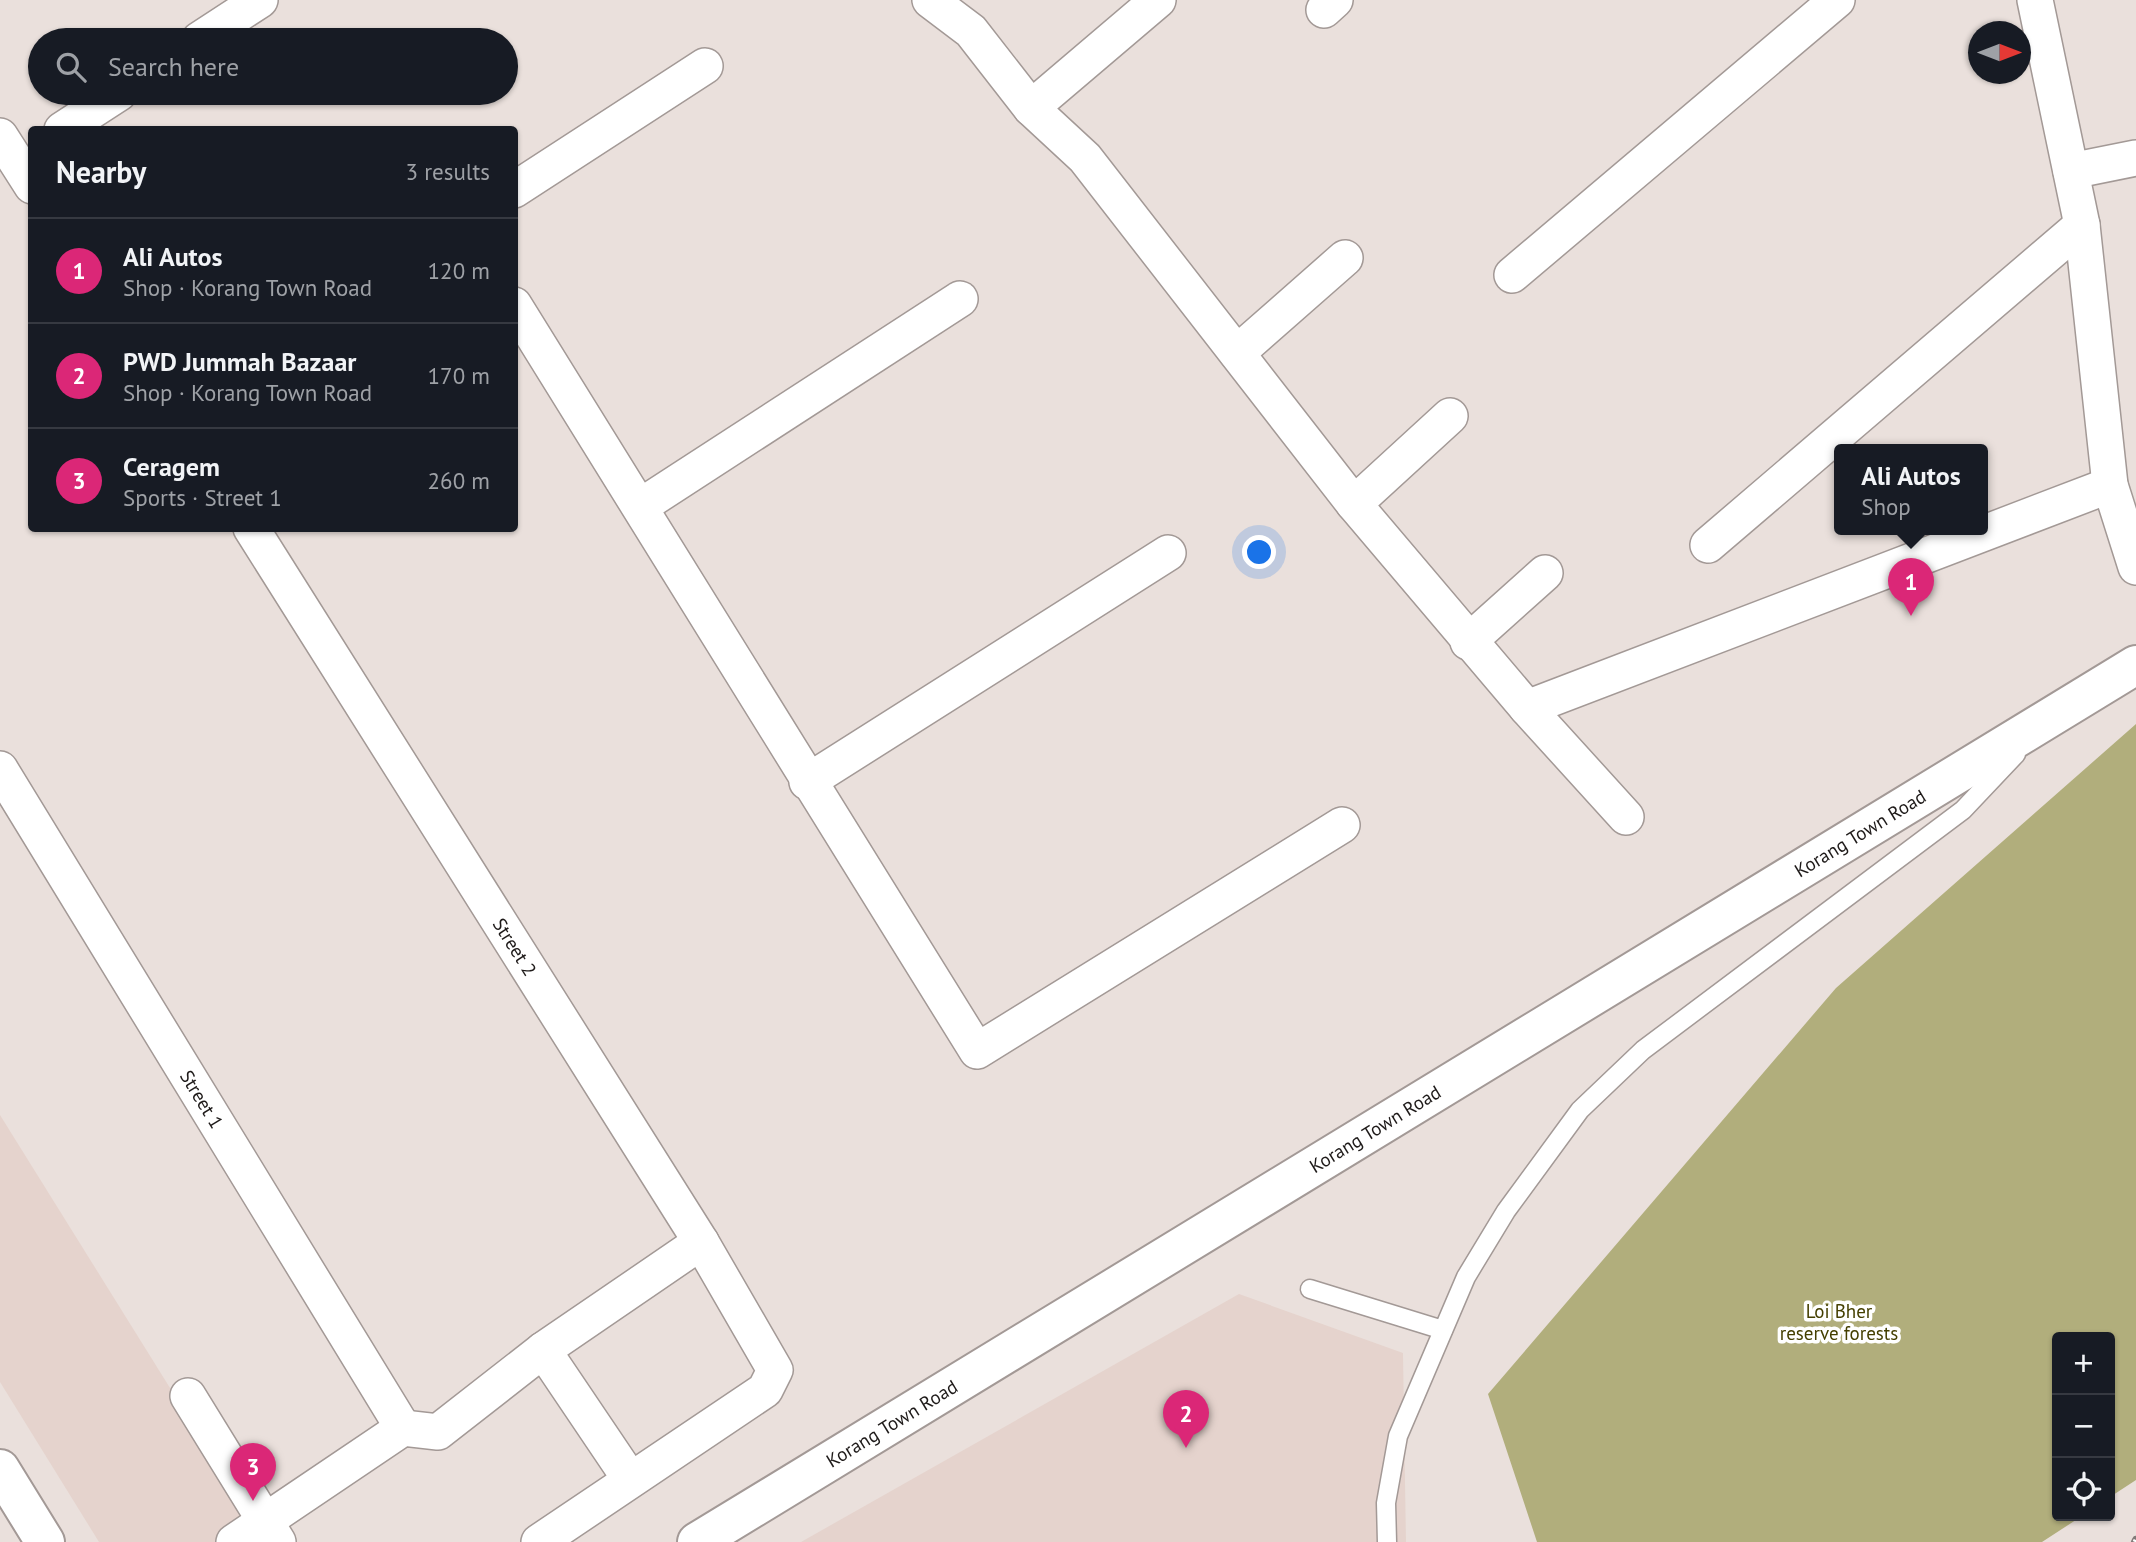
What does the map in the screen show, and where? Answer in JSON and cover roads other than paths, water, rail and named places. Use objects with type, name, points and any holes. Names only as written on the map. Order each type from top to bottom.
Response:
[{"type":"street","points":[[217,28],[260,0]]},
{"type":"street","points":[[930,0],[971,31],[1031,108],[1085,158],[1354,504],[1468,642],[1626,817]]},
{"type":"street","points":[[1031,108],[1158,0]]},
{"type":"street","points":[[1512,275],[1837,0]]},
{"type":"street","points":[[2035,0],[2082,225],[2110,485],[2136,567]]},
{"type":"street","points":[[518,187],[705,66]]},
{"type":"street","points":[[68,126],[101,105]]},
{"type":"street","points":[[2071,172],[2136,158]]},
{"type":"street","points":[[1709,545],[2082,225]]},
{"type":"street","points":[[1237,353],[1345,258]]},
{"type":"street","points":[[641,506],[960,299]]},
{"type":"street","points":[[518,311],[641,506],[807,782],[977,1051],[1342,825]]},
{"type":"street","points":[[1354,504],[1450,416]]},
{"type":"street","points":[[1988,532],[2110,485]]},
{"type":"street","name":"Street 2","points":[[254,532],[701,1242],[775,1370],[765,1390],[630,1479]]},
{"type":"street","points":[[1527,708],[1979,535]]},
{"type":"street","points":[[807,782],[1168,553]]},
{"type":"street","points":[[1468,642],[1545,573]]},
{"type":"street","name":"Korang Town Road","points":[[697,1542],[2136,665]]},
{"type":"street","name":"Street 1","points":[[0,769],[403,1428]]},
{"type":"street","points":[[234,1542],[271,1531],[403,1428],[438,1432],[543,1350],[701,1242]]},
{"type":"street","points":[[539,1542],[630,1479],[543,1350]]},
{"type":"street","points":[[188,1396],[271,1531]]},
{"type":"street","points":[[0,1469],[45,1542]]},
{"type":"lane","name":"Korang Town Road","points":[[1387,1542],[1387,1503],[1398,1436],[1466,1277],[1506,1211],[1580,1110],[1643,1050],[1962,810],[2053,715]]},
{"type":"lane","points":[[1310,1289],[1443,1330]]},
{"type":"place","name":"Ali Autos","points":[[1911,616]]},
{"type":"place","name":"PWD Jummah Bazaar","points":[[1186,1448]]},
{"type":"place","name":"Ceragem","points":[[253,1501]]},
{"type":"park label","name":"Loi Bher reserve forests","points":[[1839,1322]]}]
